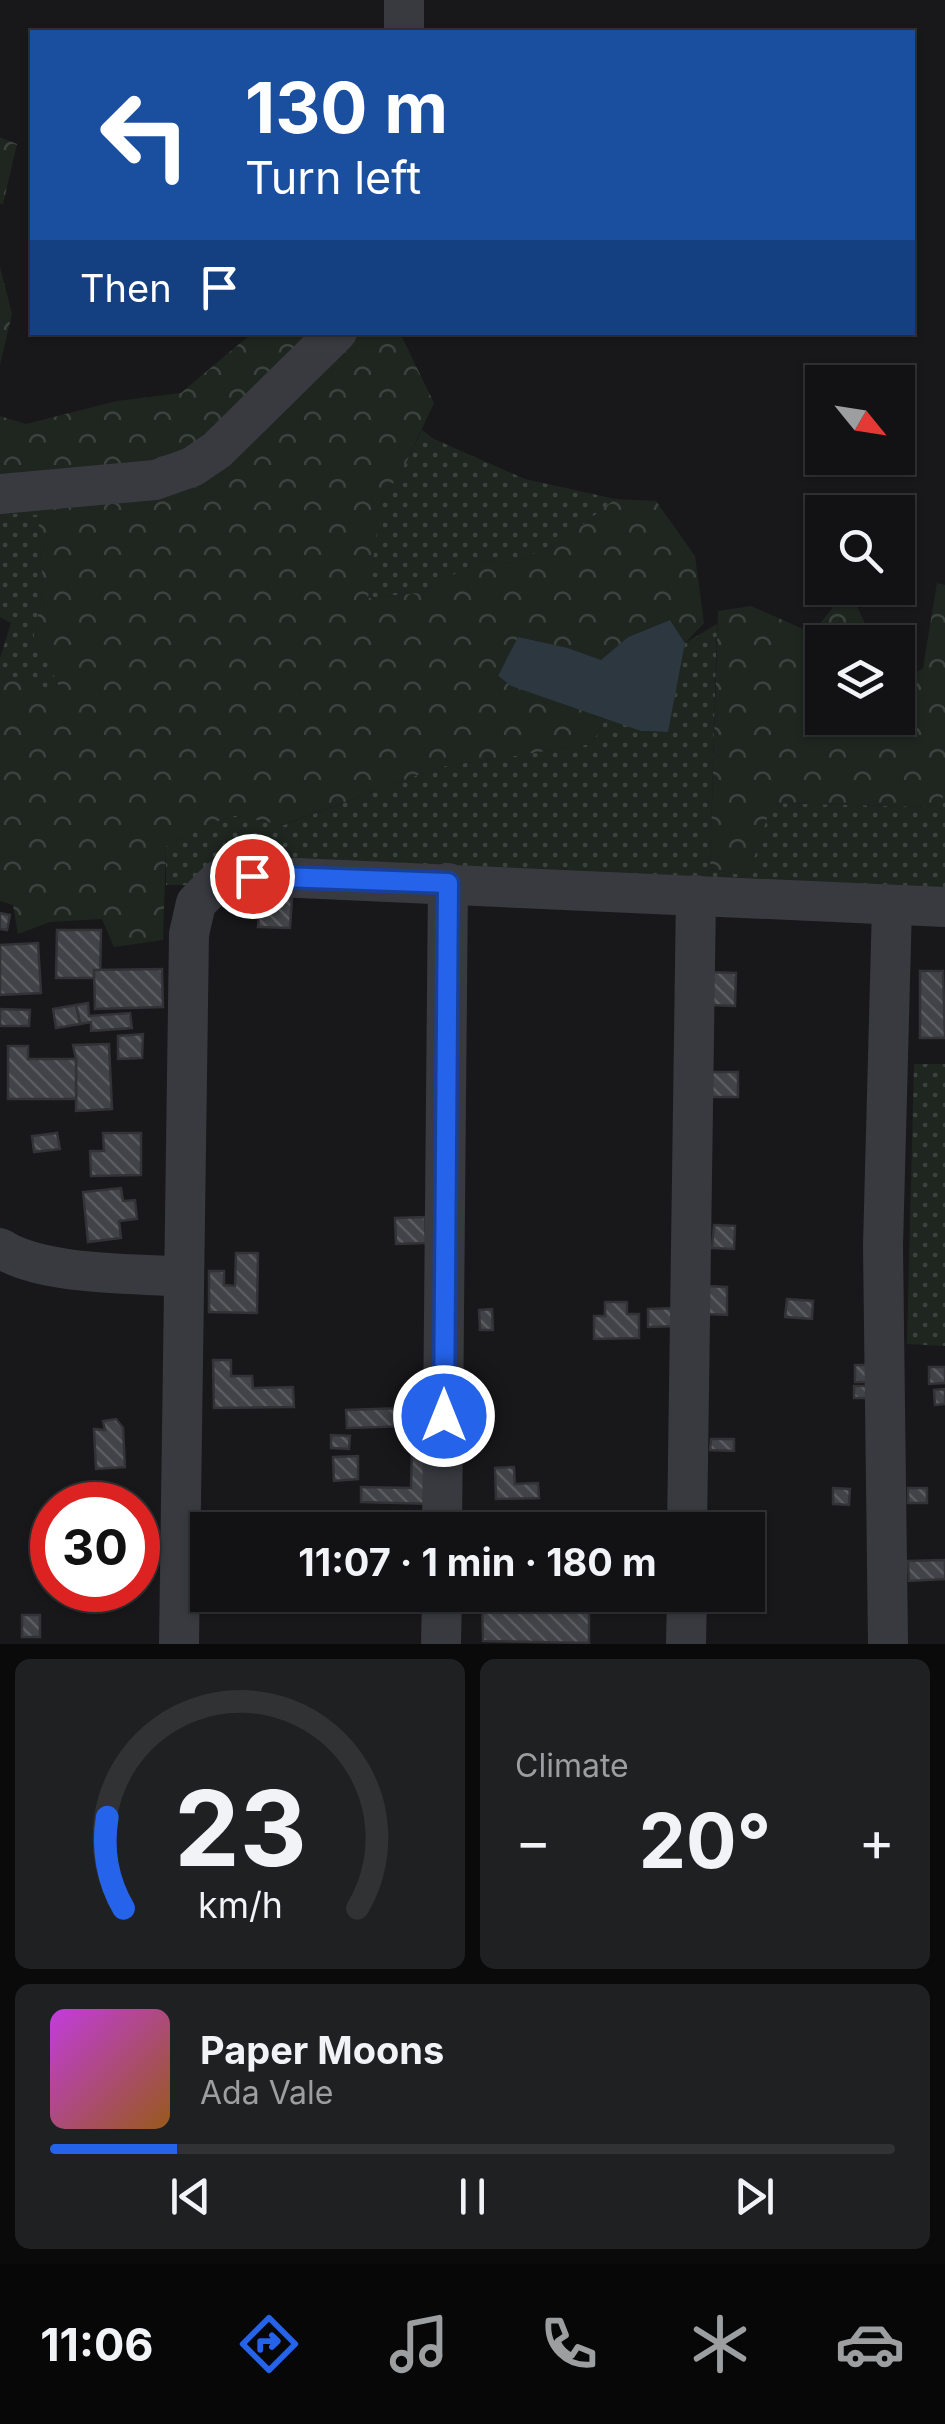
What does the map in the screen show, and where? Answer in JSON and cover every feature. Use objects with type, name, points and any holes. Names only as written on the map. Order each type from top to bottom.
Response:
[{"type":"street","points":[[404,0],[404,30]]},
{"type":"street","points":[[0,494],[154,480],[192,467],[217,450],[334,335]]},
{"type":"street","points":[[179,1644],[189,934],[196,903],[219,880],[252,876],[448,883],[945,908]]},
{"type":"street","points":[[442,1512],[448,883]]},
{"type":"street","points":[[687,1512],[696,896]]},
{"type":"street","points":[[888,1644],[883,1246],[892,905]]},
{"type":"street","points":[[0,1248],[11,1255],[72,1270],[184,1277]]},
{"type":"street","points":[[441,1644],[442,1612]]},
{"type":"street","points":[[686,1644],[687,1612]]},
{"type":"green space","points":[[0,137],[17,144],[3,204],[0,204]]},
{"type":"green space","points":[[0,267],[12,314],[0,365]]},
{"type":"green space","points":[[250,335],[401,335],[434,403],[407,461],[381,502],[368,598],[420,593],[479,561],[515,563],[565,539],[615,499],[656,501],[695,556],[704,623],[685,643],[670,620],[628,637],[601,660],[568,648],[518,638],[498,677],[511,686],[606,717],[592,744],[439,767],[283,825],[231,815],[166,846],[163,940],[114,947],[102,919],[50,922],[18,934],[13,905],[0,901],[0,674],[63,694],[34,636],[43,590],[38,515],[0,513],[0,416],[26,424],[117,401],[181,393]]},
{"type":"green space","points":[[422,430],[525,479],[615,499],[565,539],[515,563],[479,561],[420,593],[367,598],[381,502]]},
{"type":"green space","points":[[0,513],[38,514],[43,590],[34,636],[64,695],[0,674],[0,658],[11,623],[0,617]]},
{"type":"green space","points":[[937,583],[945,585],[945,790],[940,807],[772,803],[748,876],[710,869],[718,611],[751,606],[805,630],[805,735],[915,735],[915,674],[923,668]]},
{"type":"green space","points":[[835,605],[857,605],[865,625],[819,625]]},
{"type":"green space","points":[[717,624],[710,869],[748,876],[771,803],[939,807],[945,790],[945,896],[166,885],[166,846],[231,815],[284,825],[439,767],[592,744],[606,717],[641,731],[667,732],[685,643]]},
{"type":"green space","points":[[914,1064],[945,1064],[945,1346],[907,1344]]},
{"type":"shaded area","points":[[670,620],[685,643],[668,732],[641,731],[511,686],[498,676],[518,637],[601,660],[628,637]]},
{"type":"building","points":[[260,896],[292,898],[290,928],[258,927]]},
{"type":"building","points":[[0,913],[10,915],[7,930],[0,929]]},
{"type":"building","points":[[57,930],[101,930],[100,978],[56,978]]},
{"type":"building","points":[[38,943],[41,993],[0,995],[0,945]]},
{"type":"building","points":[[162,969],[163,1007],[95,1009],[94,970]]},
{"type":"building","points":[[920,971],[943,971],[945,1038],[920,1038]]},
{"type":"building","points":[[708,972],[736,973],[735,1006],[707,1005]]},
{"type":"building","points":[[88,1003],[89,1016],[130,1013],[132,1028],[91,1031],[91,1022],[80,1024],[76,1005]]},
{"type":"building","points":[[76,1005],[80,1024],[56,1028],[53,1009]]},
{"type":"building","points":[[0,1009],[30,1010],[29,1026],[0,1026]]},
{"type":"building","points":[[143,1034],[142,1058],[118,1059],[118,1036]]},
{"type":"building","points":[[109,1044],[112,1109],[76,1111],[73,1045]]},
{"type":"building","points":[[8,1046],[28,1046],[28,1059],[76,1059],[76,1099],[8,1099]]},
{"type":"building","points":[[712,1072],[738,1072],[738,1097],[712,1097]]},
{"type":"building","points":[[57,1133],[60,1149],[34,1152],[32,1136]]},
{"type":"building","points":[[103,1133],[141,1133],[141,1175],[91,1176],[90,1151],[104,1151]]},
{"type":"building","points":[[121,1188],[123,1201],[135,1200],[137,1219],[119,1221],[121,1238],[88,1242],[83,1192]]},
{"type":"building","points":[[425,1217],[426,1243],[396,1244],[395,1218]]},
{"type":"building","points":[[714,1225],[735,1226],[734,1249],[712,1248]]},
{"type":"building","points":[[236,1253],[258,1253],[257,1313],[209,1312],[209,1271],[224,1271],[224,1285],[235,1286]]},
{"type":"building","points":[[707,1286],[727,1287],[727,1315],[707,1314]]},
{"type":"building","points":[[787,1299],[813,1301],[812,1319],[785,1317]]},
{"type":"building","points":[[605,1302],[627,1302],[627,1314],[639,1314],[639,1338],[594,1339],[594,1316],[605,1316]]},
{"type":"building","points":[[678,1308],[679,1326],[648,1327],[648,1309]]},
{"type":"building","points":[[492,1309],[493,1330],[480,1330],[479,1310]]},
{"type":"building","points":[[213,1360],[231,1360],[231,1376],[252,1376],[253,1388],[293,1387],[294,1407],[214,1408]]},
{"type":"building","points":[[855,1365],[868,1365],[868,1382],[855,1382]]},
{"type":"building","points":[[929,1367],[945,1367],[945,1383],[929,1384]]},
{"type":"building","points":[[854,1386],[867,1386],[866,1398],[854,1398]]},
{"type":"building","points":[[945,1389],[945,1404],[935,1405],[934,1390]]},
{"type":"building","points":[[433,1407],[434,1437],[413,1438],[412,1426],[347,1428],[346,1410]]},
{"type":"building","points":[[116,1419],[123,1428],[125,1467],[96,1469],[94,1429],[105,1430],[103,1421]]},
{"type":"building","points":[[331,1435],[350,1436],[349,1449],[331,1448]]},
{"type":"building","points":[[711,1439],[734,1439],[734,1451],[710,1450]]},
{"type":"building","points":[[412,1448],[433,1448],[431,1504],[361,1502],[361,1487],[411,1488]]},
{"type":"building","points":[[358,1456],[358,1479],[334,1481],[333,1457]]},
{"type":"building","points":[[514,1467],[515,1484],[538,1483],[539,1498],[496,1499],[495,1468]]},
{"type":"building","points":[[833,1488],[850,1489],[849,1505],[833,1504]]},
{"type":"building","points":[[908,1488],[927,1488],[927,1503],[908,1503]]},
{"type":"building","points":[[945,1560],[945,1579],[909,1581],[908,1561]]},
{"type":"building","points":[[482,1612],[589,1612],[589,1643],[483,1641]]},
{"type":"building","points":[[22,1615],[40,1615],[40,1637],[22,1637]]},
{"type":"route","points":[[252,876],[448,883],[444,1416]]}]
